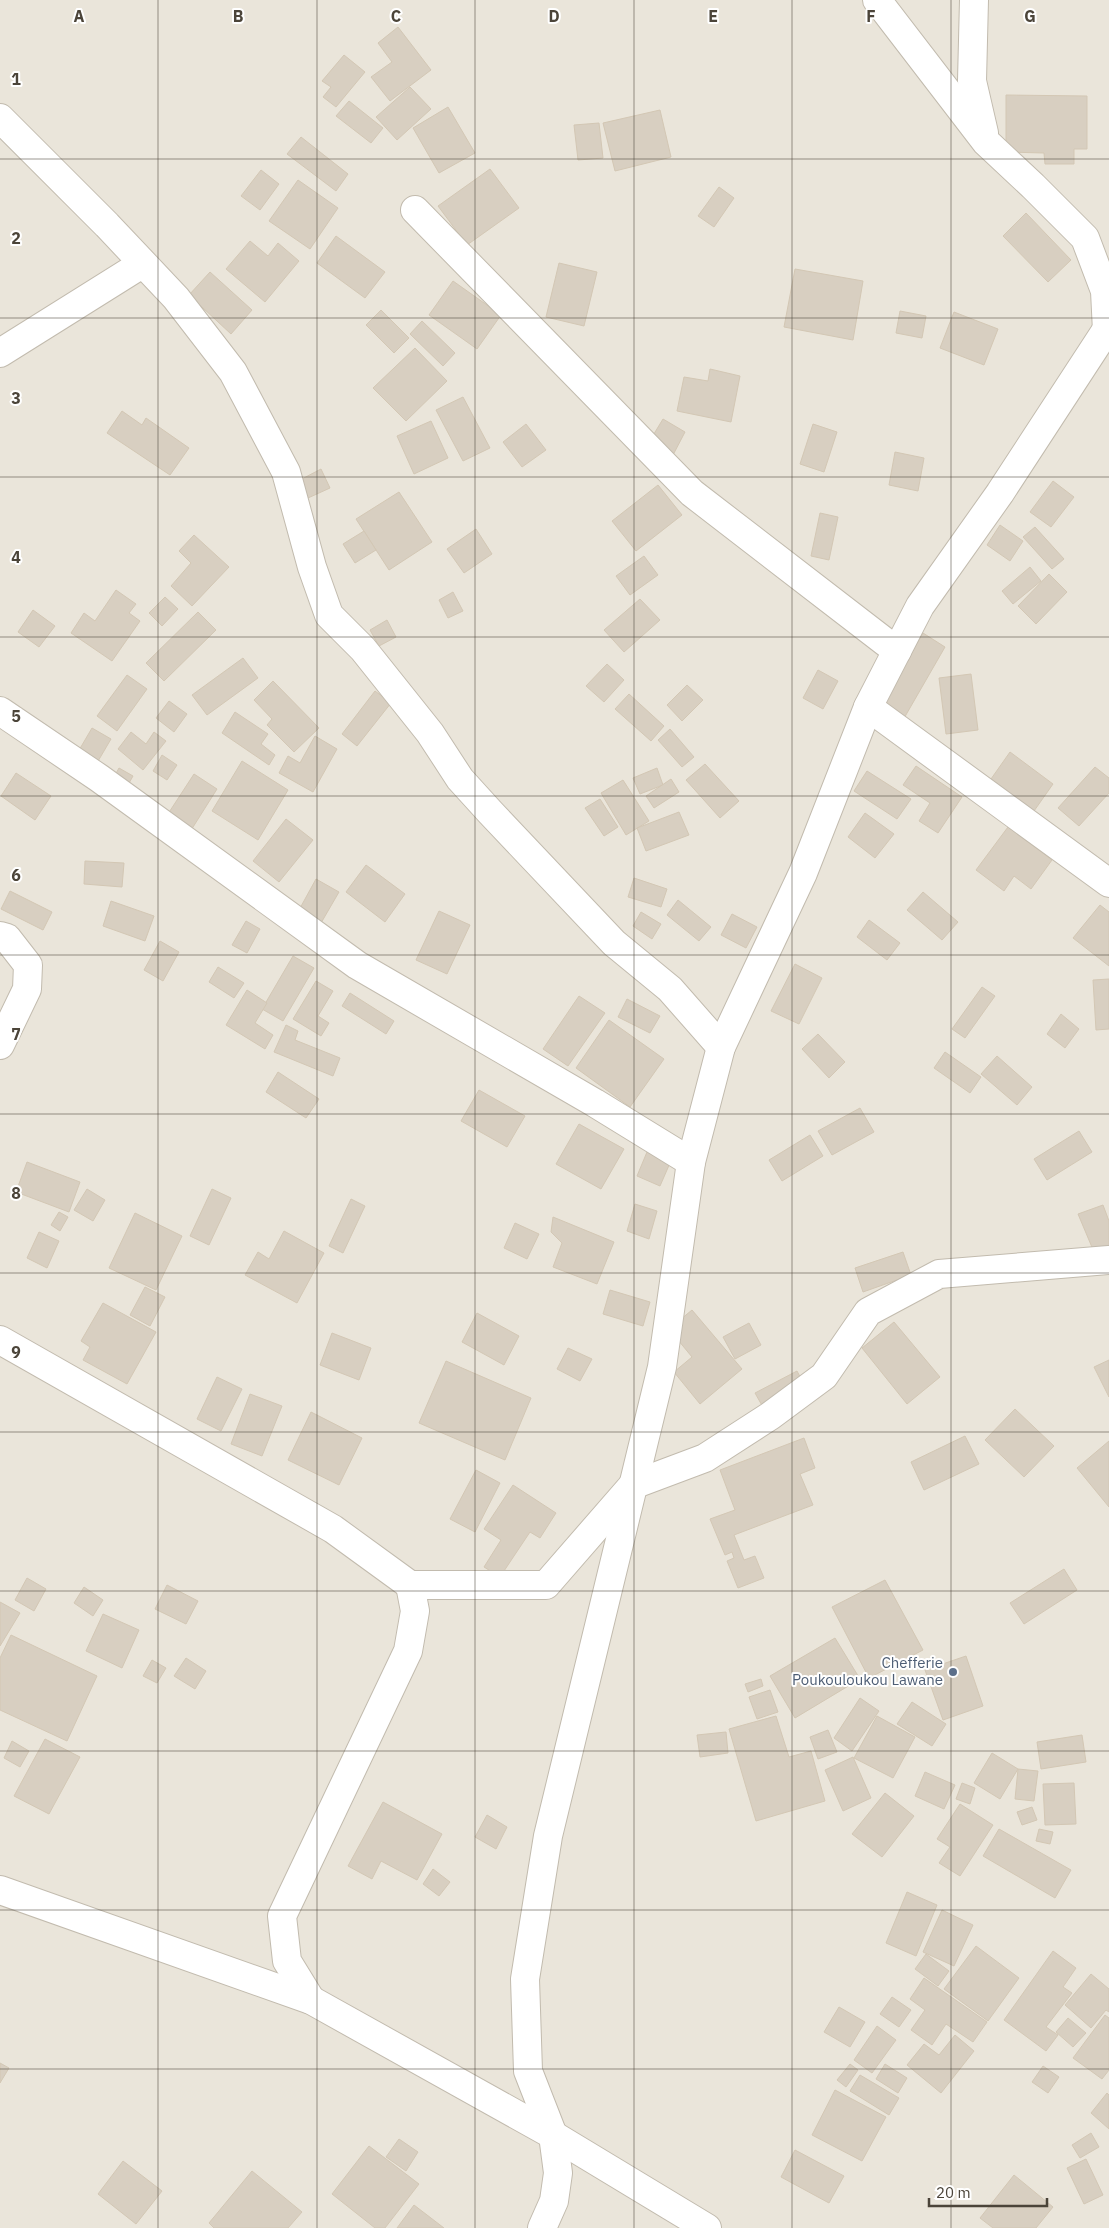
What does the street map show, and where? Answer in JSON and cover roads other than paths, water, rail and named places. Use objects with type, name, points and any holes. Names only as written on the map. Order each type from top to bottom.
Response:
[{"type":"street","points":[[542,2228],[554,2201],[558,2173],[553,2135],[528,2071],[525,1979],[548,1836],[662,1367],[691,1162],[721,1047],[802,873],[868,707],[920,606],[1000,492],[1108,331],[1104,292],[1085,238],[986,142],[878,0]]},
{"type":"street","points":[[974,0],[972,81],[986,142]]},
{"type":"street","points":[[0,118],[107,225],[176,298],[233,372],[286,472],[312,567],[329,615],[363,649],[430,733],[460,779],[614,943],[670,989],[721,1047]]},
{"type":"street","points":[[415,210],[692,493],[897,651]]},
{"type":"street","points":[[0,353],[142,264]]},
{"type":"street","points":[[868,707],[1109,882]]},
{"type":"street","points":[[0,711],[99,778],[357,965],[595,1103],[691,1162]]},
{"type":"street","points":[[0,936],[7,938],[28,965],[27,989],[0,1045]]},
{"type":"street","points":[[0,1340],[333,1529],[410,1585],[546,1585],[633,1484],[705,1458],[770,1416],[824,1376],[868,1312],[939,1274],[1109,1260]]},
{"type":"street","points":[[311,2000],[287,1961],[282,1916],[408,1651],[415,1611],[410,1585]]},
{"type":"street","points":[[0,1890],[311,2000],[553,2135],[707,2228]]},
{"type":"place","name":"Chefferie Poukouloukou Lawane","points":[[953,1672]]}]
